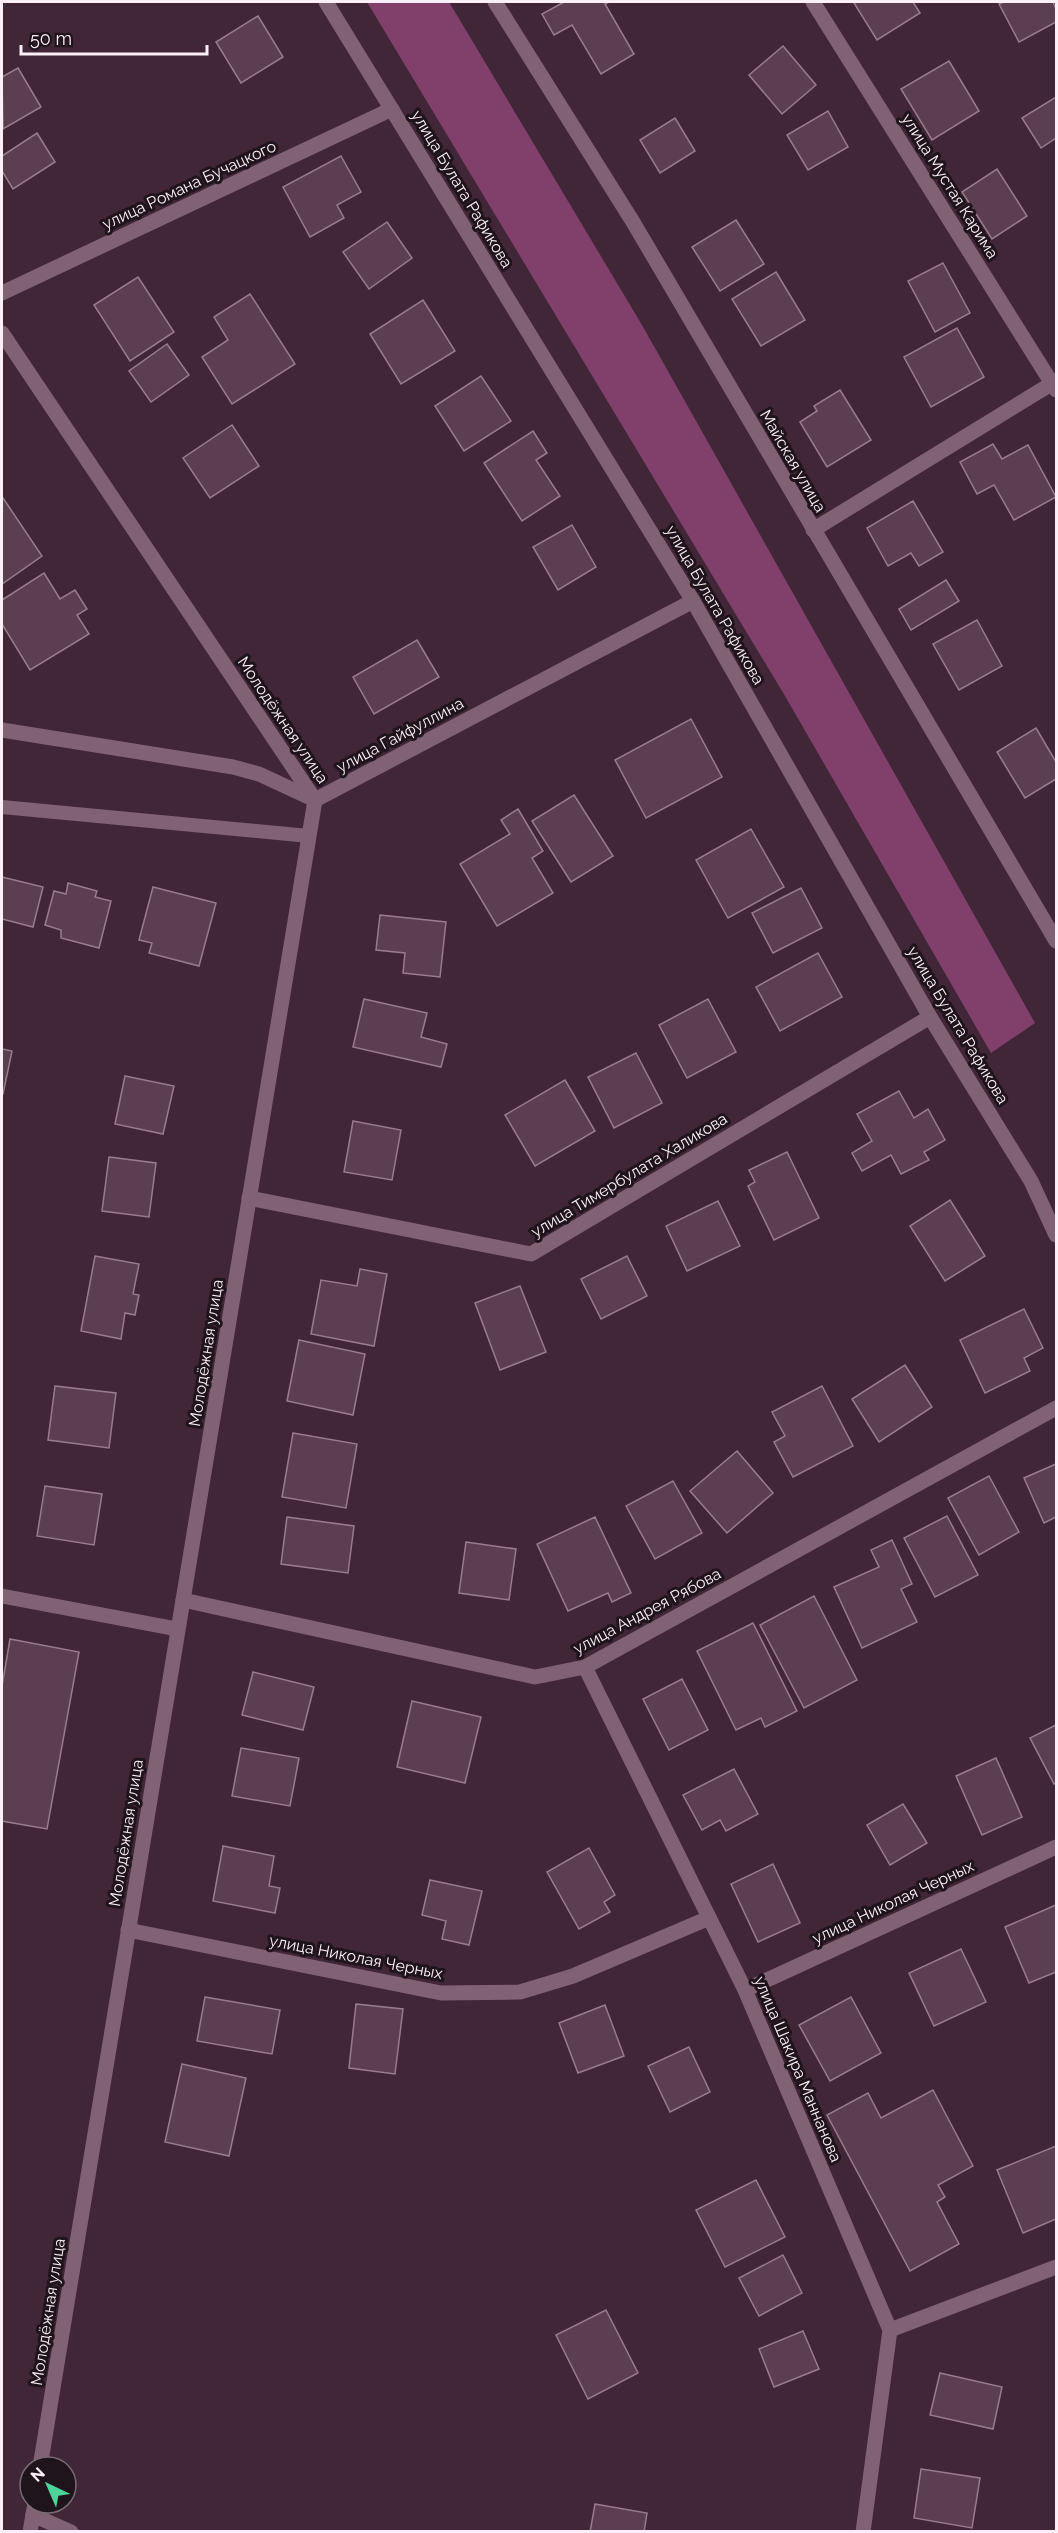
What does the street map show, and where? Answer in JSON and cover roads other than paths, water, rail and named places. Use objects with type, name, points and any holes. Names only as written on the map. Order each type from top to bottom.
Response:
[{"type":"street","name":"улица Булата Рафикова","points":[[326,2],[693,601],[930,1017],[1031,1181],[1056,1235]]},
{"type":"street","name":"улица Мустая Карима","points":[[813,2],[1055,385]]},
{"type":"street","name":"Майская улица","points":[[500,3],[633,222],[1056,941]]},
{"type":"street","name":"улица Романа Бучацкого","points":[[2,293],[392,109]]},
{"type":"street","name":"Молодёжная улица","points":[[2,333],[315,800],[42,2455]]},
{"type":"street","points":[[813,530],[1055,385]]},
{"type":"street","name":"улица Гайфуллина","points":[[315,800],[693,601]]},
{"type":"street","points":[[2,730],[233,766],[259,774],[315,800]]},
{"type":"street","name":"улица Тимербулата Халикова","points":[[249,1198],[531,1254],[930,1017]]},
{"type":"street","name":"улица Андрея Рябова","points":[[183,1600],[535,1677],[585,1666],[1056,1408]]},
{"type":"street","points":[[2,1596],[177,1629]]},
{"type":"street","name":"улица Шакира Маннанова","points":[[585,1666],[745,1990],[890,2330]]},
{"type":"street","name":"улица Николая Черных","points":[[745,1990],[1056,1847]]},
{"type":"street","name":"улица Николая Черных","points":[[129,1930],[441,1993],[520,1992],[573,1976],[709,1917]]},
{"type":"street","points":[[863,2532],[890,2330],[1056,2266]]},
{"type":"street","points":[[30,2532],[33,2515]]},
{"type":"street","points":[[44,2515],[71,2532]]},
{"type":"lane","points":[[2,807],[309,836]]}]
